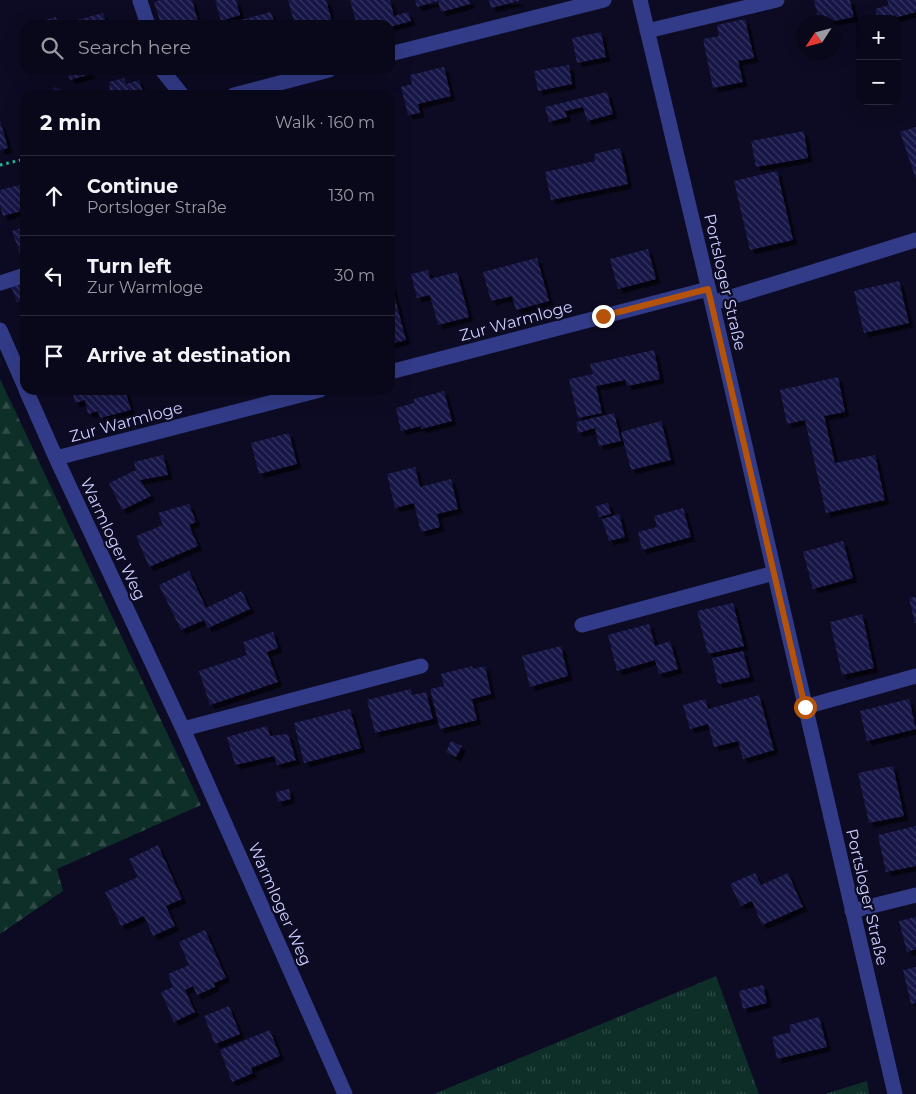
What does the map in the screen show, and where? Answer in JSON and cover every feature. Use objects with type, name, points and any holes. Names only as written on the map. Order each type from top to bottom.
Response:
[{"type":"street","points":[[395,53],[604,0]]},
{"type":"street","name":"Portsloger Straße","points":[[640,0],[895,1094]]},
{"type":"street","points":[[647,31],[777,0]]},
{"type":"street","points":[[140,1],[146,20]]},
{"type":"street","points":[[166,75],[178,90]]},
{"type":"street","points":[[253,90],[310,75]]},
{"type":"street","name":"Zur Warmloge","points":[[395,371],[710,296],[916,240]]},
{"type":"street","points":[[0,283],[20,277]]},
{"type":"street","name":"Warmloger Weg","points":[[0,330],[20,375]]},
{"type":"street","name":"Warmloger Weg","points":[[29,395],[56,458],[183,729],[344,1094]]},
{"type":"street","name":"Zur Warmloge","points":[[56,458],[301,395]]},
{"type":"street","points":[[582,624],[774,572]]},
{"type":"street","points":[[183,729],[421,666]]},
{"type":"street","points":[[805,707],[916,676]]},
{"type":"street","points":[[852,911],[916,895]]},
{"type":"path","points":[[0,165],[20,160]]},
{"type":"green space","points":[[0,379],[201,805],[57,869],[63,891],[0,934]]},
{"type":"green space","points":[[716,976],[759,1094],[434,1094]]},
{"type":"green space","points":[[867,1081],[869,1094],[825,1094]]},
{"type":"building","points":[[160,0],[192,0],[198,20],[159,20],[154,2]]},
{"type":"building","points":[[215,0],[236,0],[240,15],[221,20]]},
{"type":"building","points":[[288,0],[326,0],[332,20],[294,20]]},
{"type":"building","points":[[350,0],[390,0],[394,16],[408,12],[411,21],[395,26],[395,20],[356,20]]},
{"type":"building","points":[[415,0],[469,0],[470,4],[441,12],[438,1],[417,7]]},
{"type":"building","points":[[489,0],[519,0],[519,1],[491,8]]},
{"type":"building","points":[[814,0],[850,0],[854,17],[841,20],[841,15],[817,15]]},
{"type":"building","points":[[887,0],[916,0],[916,12],[901,16],[877,15],[875,9],[889,5]]},
{"type":"building","points":[[271,12],[273,20],[241,20]]},
{"type":"building","points":[[103,13],[105,20],[78,20]]},
{"type":"building","points":[[56,17],[57,20],[45,20]]},
{"type":"building","points":[[745,19],[754,58],[738,61],[743,82],[713,88],[703,39],[719,36],[717,25]]},
{"type":"building","points":[[601,32],[606,57],[577,63],[572,38]]},
{"type":"building","points":[[569,65],[572,84],[538,91],[534,71]]},
{"type":"building","points":[[444,67],[451,96],[418,104],[420,113],[408,115],[401,87],[412,84],[410,75]]},
{"type":"building","points":[[68,75],[88,75],[70,80]]},
{"type":"building","points":[[124,78],[126,84],[139,80],[142,90],[106,90],[110,89],[109,82]]},
{"type":"building","points":[[607,92],[613,114],[587,121],[583,107],[565,111],[567,117],[549,122],[545,107]]},
{"type":"building","points":[[0,121],[8,148],[0,150]]},
{"type":"building","points":[[916,127],[916,179],[900,132]]},
{"type":"building","points":[[804,131],[808,158],[756,167],[751,141]]},
{"type":"building","points":[[620,148],[628,184],[551,200],[545,172],[595,161],[594,154]]},
{"type":"building","points":[[777,171],[793,240],[750,250],[734,181]]},
{"type":"building","points":[[20,185],[20,211],[3,216],[0,205],[0,190]]},
{"type":"building","points":[[20,229],[20,254],[12,231]]},
{"type":"building","points":[[648,249],[656,279],[618,289],[610,259]]},
{"type":"building","points":[[537,258],[549,301],[516,310],[512,296],[491,301],[483,272]]},
{"type":"building","points":[[428,270],[430,279],[457,272],[469,317],[438,325],[430,295],[417,298],[411,274]]},
{"type":"building","points":[[20,281],[20,301],[17,302],[10,284]]},
{"type":"building","points":[[899,281],[909,323],[864,333],[854,291]]},
{"type":"building","points":[[395,298],[406,340],[395,343]]},
{"type":"building","points":[[654,350],[660,379],[627,386],[625,380],[596,386],[602,413],[578,418],[569,379],[593,374],[590,364]]},
{"type":"building","points":[[838,377],[845,412],[824,416],[835,463],[875,455],[885,500],[826,513],[805,420],[787,424],[780,390]]},
{"type":"building","points":[[444,391],[452,421],[421,429],[421,426],[401,431],[396,408],[414,403],[414,399]]},
{"type":"building","points":[[73,395],[126,395],[131,410],[100,418],[98,411],[88,414],[85,400],[75,403]]},
{"type":"building","points":[[614,413],[621,441],[599,446],[595,428],[578,433],[576,422]]},
{"type":"building","points":[[661,421],[671,460],[631,470],[621,432]]},
{"type":"building","points":[[289,433],[297,464],[259,474],[251,443]]},
{"type":"building","points":[[163,455],[168,475],[140,480],[151,496],[122,510],[109,483],[136,470],[134,462]]},
{"type":"building","points":[[415,467],[420,487],[451,479],[458,509],[437,514],[440,527],[421,532],[414,503],[395,508],[387,474]]},
{"type":"building","points":[[608,503],[611,514],[599,517],[596,506]]},
{"type":"building","points":[[189,504],[196,522],[189,525],[198,546],[149,567],[136,536],[163,525],[158,513]]},
{"type":"building","points":[[683,508],[691,537],[642,550],[638,532],[657,527],[654,516]]},
{"type":"building","points":[[619,514],[625,537],[609,541],[602,519]]},
{"type":"building","points":[[843,541],[853,578],[813,589],[803,552]]},
{"type":"building","points":[[189,571],[206,608],[242,591],[250,609],[208,628],[204,620],[181,630],[159,585]]},
{"type":"building","points":[[916,597],[916,623],[915,623],[909,598]]},
{"type":"building","points":[[733,603],[744,646],[708,654],[697,611]]},
{"type":"building","points":[[862,614],[874,668],[842,675],[830,622]]},
{"type":"building","points":[[649,624],[655,646],[670,641],[678,669],[659,674],[655,660],[617,671],[608,635]]},
{"type":"building","points":[[273,632],[278,648],[267,652],[278,682],[210,705],[199,671],[247,655],[243,642]]},
{"type":"building","points":[[561,646],[568,676],[530,687],[522,656]]},
{"type":"building","points":[[743,651],[750,677],[718,684],[712,658]]},
{"type":"building","points":[[472,666],[473,669],[485,666],[491,694],[472,699],[477,720],[440,729],[430,689],[444,686],[441,674]]},
{"type":"building","points":[[411,689],[412,695],[426,692],[433,719],[375,733],[367,700]]},
{"type":"building","points":[[759,695],[774,750],[743,759],[738,741],[714,747],[708,724],[690,729],[683,705],[705,699],[708,709]]},
{"type":"building","points":[[909,699],[916,729],[867,741],[860,711]]},
{"type":"building","points":[[350,709],[361,748],[304,763],[294,723]]},
{"type":"building","points":[[267,726],[270,736],[288,734],[296,760],[277,765],[274,756],[235,765],[227,737]]},
{"type":"building","points":[[451,741],[462,746],[456,757],[446,752]]},
{"type":"building","points":[[893,766],[904,816],[869,823],[858,773]]},
{"type":"building","points":[[289,789],[291,799],[278,802],[276,792]]},
{"type":"building","points":[[916,826],[916,866],[886,872],[878,835]]},
{"type":"building","points":[[158,845],[182,899],[166,906],[175,926],[153,936],[144,916],[121,926],[105,892],[138,877],[129,859]]},
{"type":"building","points":[[755,873],[761,885],[788,873],[803,907],[762,925],[752,901],[741,906],[730,884]]},
{"type":"building","points":[[916,917],[916,949],[907,952],[899,921]]},
{"type":"building","points":[[205,930],[226,978],[214,983],[215,987],[197,995],[193,986],[185,990],[195,1012],[174,1022],[161,992],[173,987],[168,974],[189,965],[179,942]]},
{"type":"building","points":[[916,967],[916,1003],[911,1004],[903,970]]},
{"type":"building","points":[[763,985],[767,1003],[743,1009],[739,991]]},
{"type":"building","points":[[229,1006],[240,1034],[215,1044],[204,1016]]},
{"type":"building","points":[[819,1017],[827,1047],[777,1059],[772,1037],[791,1032],[789,1025]]},
{"type":"building","points":[[270,1030],[280,1056],[251,1068],[253,1073],[232,1082],[220,1050]]},
{"type":"route","points":[[603,316],[708,289],[805,707]]}]
